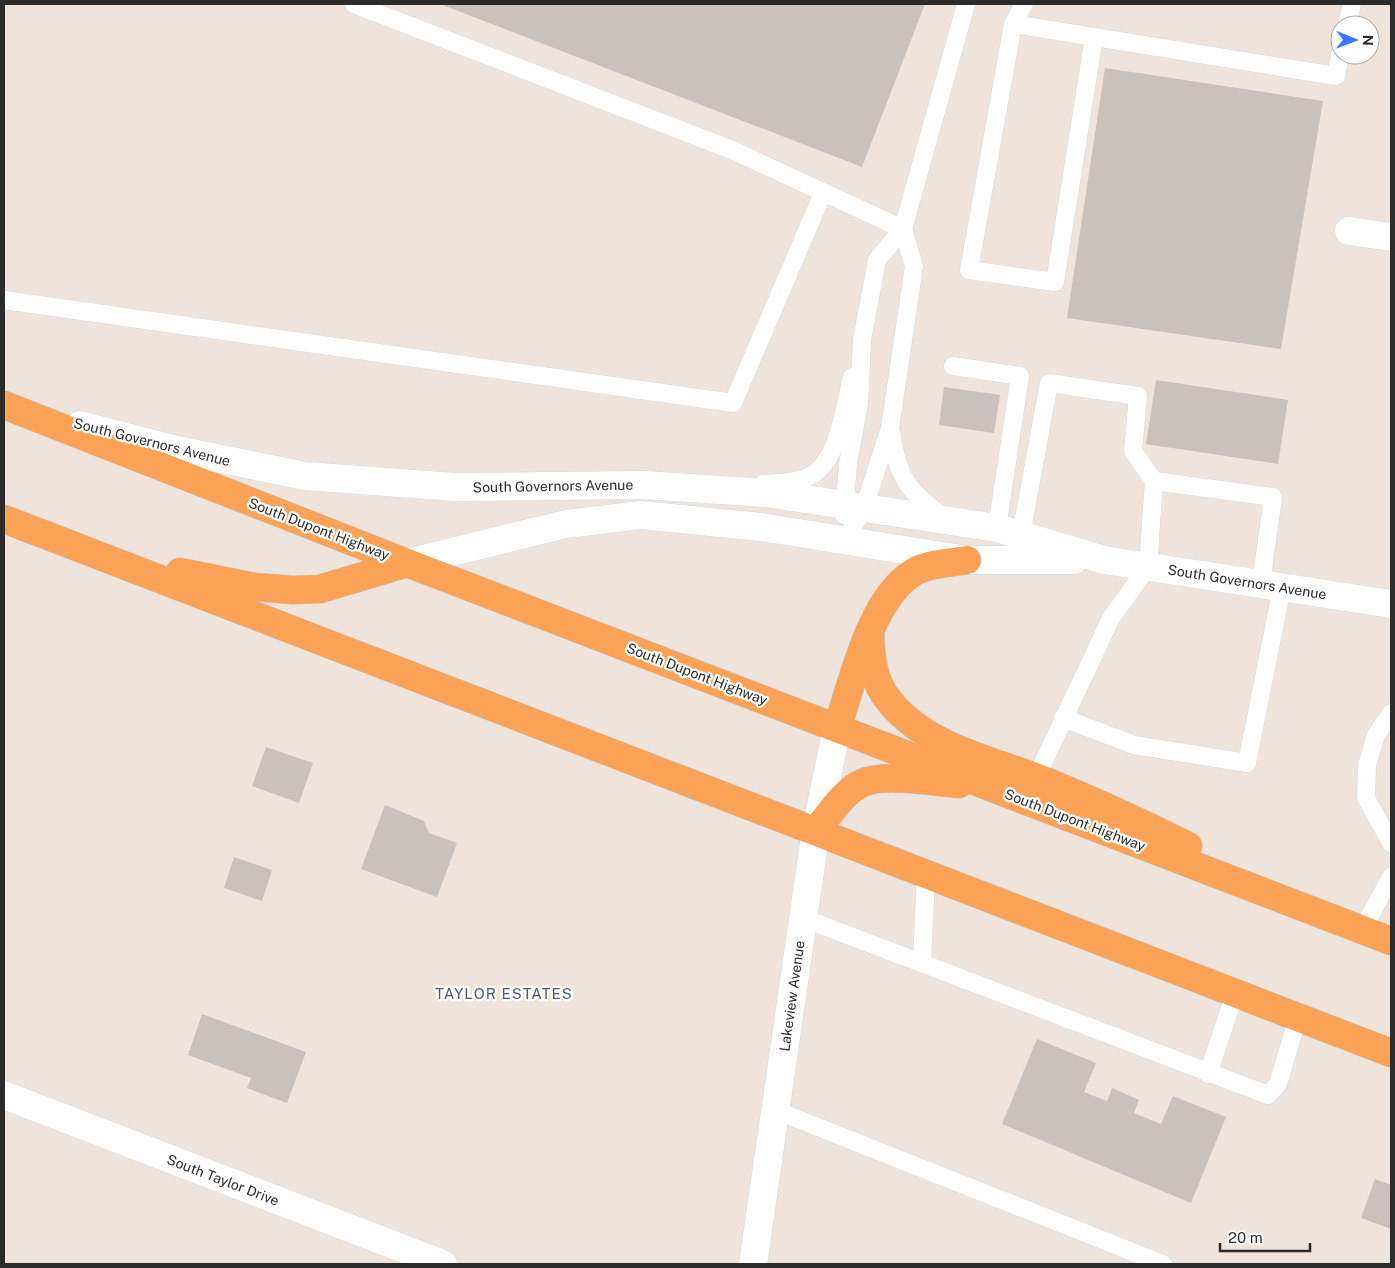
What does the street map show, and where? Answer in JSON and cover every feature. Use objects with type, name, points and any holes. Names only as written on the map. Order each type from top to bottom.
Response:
[{"type":"highway","name":"South Dupont Highway","points":[[4,405],[407,563],[1391,941]]},
{"type":"highway","points":[[4,519],[816,830],[1391,1053]]},
{"type":"highway","points":[[102,556],[255,587],[293,590],[320,589],[407,563]]},
{"type":"highway","points":[[837,728],[870,631],[896,586],[915,571],[967,560]]},
{"type":"highway","points":[[870,631],[872,667],[879,686],[889,701],[905,718],[946,745],[1121,812],[1314,911]]},
{"type":"highway","points":[[816,830],[849,793],[870,781],[884,779],[986,786]]},
{"type":"main road","points":[[1349,231],[1391,237]]},
{"type":"main road","name":"South Governors Avenue","points":[[4,405],[177,450],[305,476],[455,488],[644,485],[766,492],[946,520],[1009,532],[1104,560],[1391,604]]},
{"type":"main road","name":"South Governors Avenue","points":[[407,563],[566,524],[641,515],[762,527],[967,560],[1104,560]]},
{"type":"main road","name":"Lakeview Avenue","points":[[753,1264],[816,830],[837,728]]},
{"type":"main road","name":"South Taylor Drive","points":[[4,1095],[443,1264]]},
{"type":"lane","points":[[354,4],[732,150],[903,229],[914,266],[890,428],[854,507],[845,540]]},
{"type":"lane","points":[[703,489],[799,480],[813,474],[825,463],[833,450],[862,340],[877,260],[903,229],[966,4]]},
{"type":"lane","points":[[1024,4],[1013,24],[969,270],[1055,282],[1094,37]]},
{"type":"lane","points":[[1013,24],[1336,76],[1338,65]]},
{"type":"lane","points":[[4,300],[733,403],[823,193]]},
{"type":"lane","points":[[854,507],[848,464],[859,403],[862,340]]},
{"type":"lane","points":[[953,366],[1020,376],[1009,532]]},
{"type":"lane","points":[[1009,532],[1049,383],[1138,396],[1133,451],[1154,481],[1148,567],[1111,618],[1036,778]]},
{"type":"lane","points":[[890,428],[899,472],[914,495],[946,520]]},
{"type":"lane","points":[[1063,718],[1134,744],[1247,763],[1271,586],[1273,498],[1154,481]]},
{"type":"lane","points":[[1391,712],[1376,735],[1368,765],[1366,798],[1391,843]]},
{"type":"lane","points":[[922,964],[926,873]]},
{"type":"lane","points":[[1362,930],[1391,877]]},
{"type":"lane","points":[[803,918],[1208,1074],[1268,1095],[1278,1084],[1298,1017]]},
{"type":"lane","points":[[1208,1074],[1235,993]]},
{"type":"lane","points":[[775,1110],[1164,1264]]},
{"type":"building","points":[[440,4],[925,4],[862,167]]},
{"type":"building","points":[[1105,68],[1323,101],[1281,349],[1067,318]]},
{"type":"building","points":[[1156,380],[1288,400],[1278,464],[1146,444]]},
{"type":"building","points":[[944,387],[1000,395],[994,433],[939,425]]},
{"type":"building","points":[[266,747],[313,763],[299,803],[252,786]]},
{"type":"building","points":[[385,805],[424,821],[429,833],[457,843],[437,897],[361,869]]},
{"type":"building","points":[[234,857],[272,870],[262,901],[224,888]]},
{"type":"building","points":[[202,1014],[306,1052],[287,1103],[247,1088],[251,1078],[188,1055]]},
{"type":"building","points":[[1037,1039],[1096,1063],[1084,1092],[1107,1101],[1112,1088],[1139,1100],[1134,1113],[1161,1124],[1173,1096],[1226,1117],[1191,1203],[1002,1124]]},
{"type":"building","points":[[1375,1179],[1391,1185],[1391,1229],[1361,1218]]},
{"type":"district","name":"TAYLOR ESTATES","points":[[504,994]]}]
